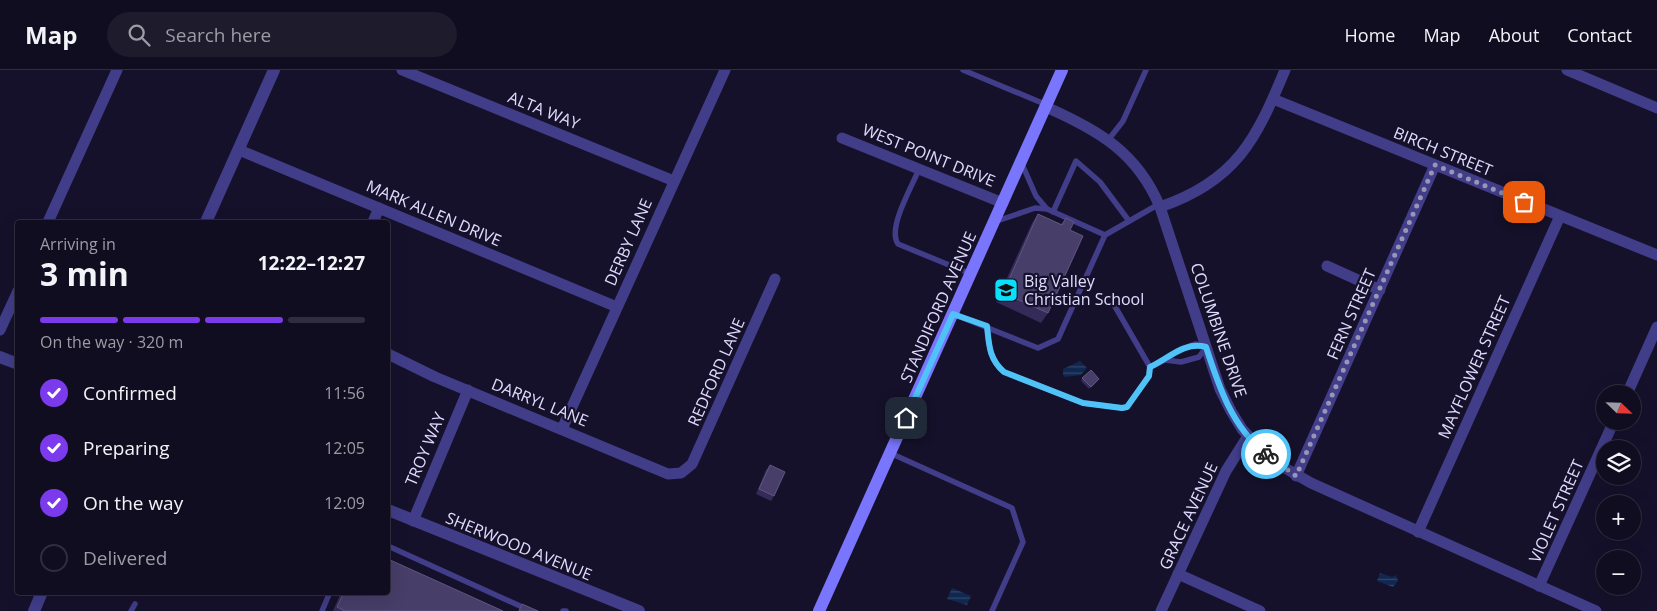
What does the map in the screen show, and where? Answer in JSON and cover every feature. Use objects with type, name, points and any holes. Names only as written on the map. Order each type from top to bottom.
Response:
[{"type":"main road","name":"STANDIFORD AVENUE","points":[[819,611],[1062,70]]},
{"type":"street","points":[[49,220],[117,70]]},
{"type":"street","points":[[207,220],[274,70]]},
{"type":"street","name":"ALTA WAY","points":[[402,70],[674,181]]},
{"type":"street","name":"DERBY LANE","points":[[562,429],[724,70]]},
{"type":"street","points":[[1160,206],[1182,200],[1222,175],[1250,143],[1273,100],[1285,70]]},
{"type":"street","points":[[1567,70],[1657,108]]},
{"type":"street","name":"BIRCH STREET","points":[[1273,100],[1657,256]]},
{"type":"street","name":"COLUMBINE DRIVE","points":[[1046,106],[1088,126],[1109,139],[1137,166],[1160,206],[1220,389],[1230,411],[1248,436],[1262,451],[1296,476],[1596,611]]},
{"type":"street","name":"WEST POINT DRIVE","points":[[842,138],[1003,203]]},
{"type":"street","name":"MARK ALLEN DRIVE","points":[[239,150],[617,307]]},
{"type":"street","name":"FERN STREET","points":[[1296,476],[1435,165]]},
{"type":"street","points":[[374,220],[379,208]]},
{"type":"street","name":"MAYFLOWER STREET","points":[[1418,532],[1560,216]]},
{"type":"street","points":[[1327,266],[1380,290]]},
{"type":"street","name":"REDFORD LANE","points":[[681,473],[692,464],[774,280]]},
{"type":"street","points":[[0,330],[15,298]]},
{"type":"street","points":[[1631,385],[1657,327]]},
{"type":"street","name":"DARRYL LANE","points":[[390,355],[468,390],[668,474],[681,473]]},
{"type":"street","points":[[0,357],[15,363]]},
{"type":"street","name":"TROY WAY","points":[[413,521],[468,390]]},
{"type":"street","name":"VIOLET STREET","points":[[1539,586],[1610,430]]},
{"type":"street","name":"GRACE AVENUE","points":[[1161,611],[1226,471],[1248,436]]},
{"type":"street","name":"SHERWOOD AVENUE","points":[[390,511],[639,611]]},
{"type":"street","points":[[1178,574],[1260,611]]},
{"type":"street","points":[[34,611],[41,595]]},
{"type":"lane","points":[[963,70],[1046,106]]},
{"type":"lane","points":[[1109,139],[1123,121],[1146,70]]},
{"type":"lane","points":[[1050,211],[1076,161],[1100,182],[1129,221]]},
{"type":"lane","points":[[1021,162],[1036,196],[1050,211]]},
{"type":"lane","points":[[920,169],[896,223],[894,234],[896,240],[905,247],[971,274]]},
{"type":"lane","points":[[953,314],[1038,348],[1058,340],[1105,235],[1160,206]]},
{"type":"lane","points":[[994,222],[1035,208],[1050,211],[1105,235]]},
{"type":"lane","points":[[987,326],[989,351],[996,365],[1004,372],[1083,403],[1127,407],[1149,376],[1150,367],[1113,303]]},
{"type":"lane","points":[[1150,367],[1165,360],[1177,351],[1195,344],[1206,347],[1199,357],[1181,362],[1165,360]]},
{"type":"lane","points":[[890,453],[1012,508],[1023,542],[992,611]]},
{"type":"lane","points":[[390,547],[531,611]]},
{"type":"lane","points":[[322,611],[329,595]]},
{"type":"lane","points":[[131,611],[135,604]]},
{"type":"water","points":[[1080,361],[1087,368],[1081,375],[1065,377],[1063,375],[1063,369]]},
{"type":"water","points":[[1380,573],[1392,577],[1396,575],[1398,581],[1393,587],[1377,581]]},
{"type":"water","points":[[952,588],[971,596],[967,605],[947,599]]},
{"type":"building","points":[[1038,214],[1062,225],[1066,218],[1074,222],[1070,230],[1083,236],[1048,313],[1003,293]]},
{"type":"building","points":[[1091,370],[1099,379],[1091,387],[1082,378]]},
{"type":"building","points":[[770,465],[785,472],[774,496],[759,489]]},
{"type":"building","points":[[390,560],[503,611],[345,611],[337,607],[343,595],[390,595]]},
{"type":"building","points":[[522,604],[538,611],[519,611]]},
{"type":"way so far","points":[[1266,454],[1296,476],[1435,165],[1524,202]]},
{"type":"place","name":"Big Valley Christian School","points":[[1006,290]]},
{"type":"route","points":[[906,418],[953,314],[987,326],[989,351],[996,365],[1004,372],[1083,403],[1127,407],[1149,376],[1150,367],[1165,360],[1177,351],[1195,344],[1206,347],[1220,389],[1230,411],[1242,429],[1266,454]]}]
